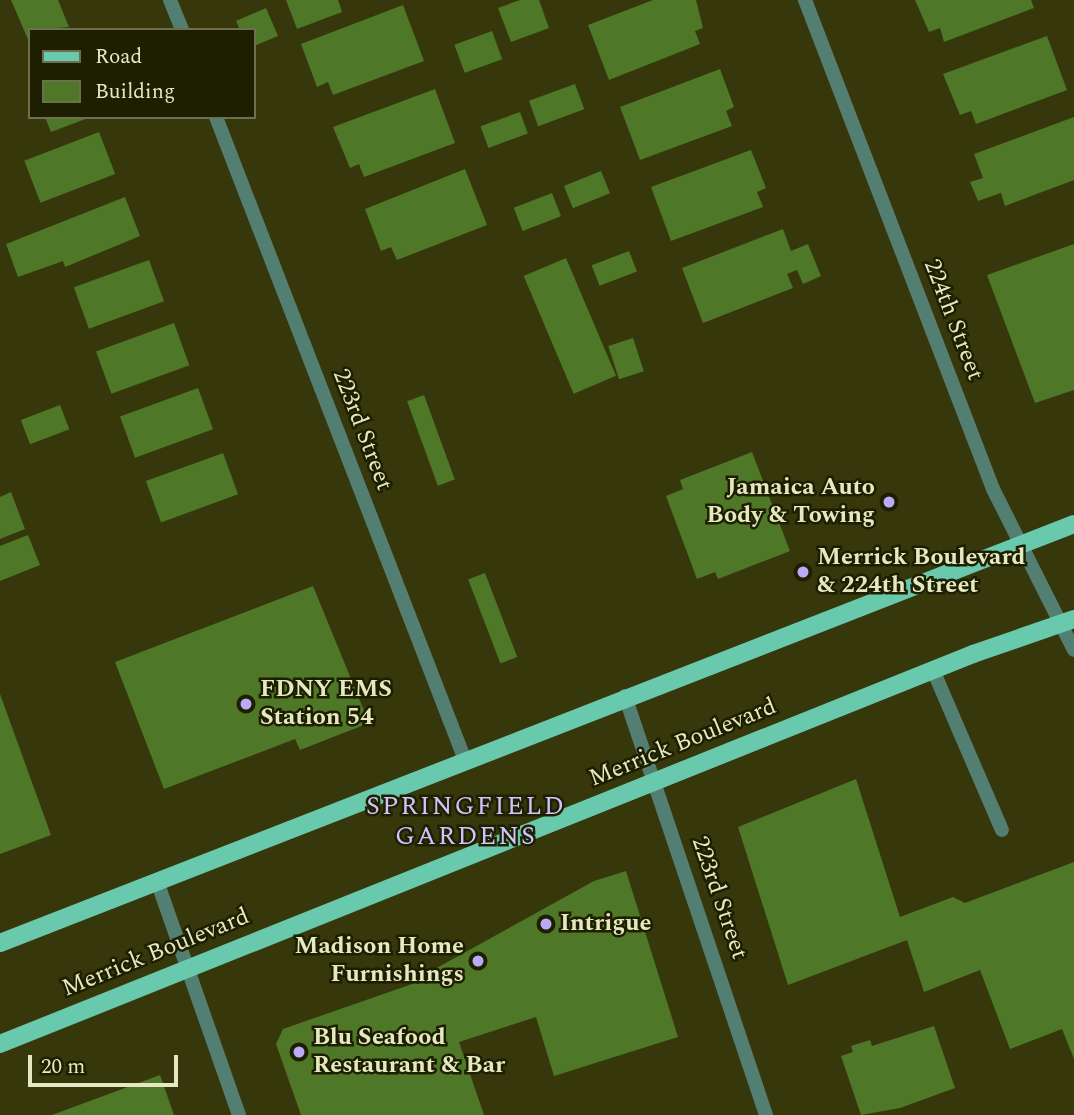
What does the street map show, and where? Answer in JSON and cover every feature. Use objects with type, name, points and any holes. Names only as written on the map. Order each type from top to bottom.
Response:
[{"type":"main road","points":[[0,943],[625,696],[1074,524]]},
{"type":"main road","name":"Merrick Boulevard","points":[[0,1044],[187,966],[933,670],[1067,621]]},
{"type":"street","points":[[170,0],[181,28]]},
{"type":"street","name":"224th Street","points":[[805,0],[993,489],[1020,543],[1067,621],[1074,650]]},
{"type":"street","name":"223rd Street","points":[[217,119],[464,760]]},
{"type":"street","points":[[933,670],[1002,830]]},
{"type":"street","name":"223rd Street","points":[[625,696],[766,1115]]},
{"type":"street","points":[[157,881],[239,1115]]},
{"type":"building","points":[[11,0],[58,0],[69,27],[28,28],[28,39]]},
{"type":"building","points":[[286,0],[338,0],[342,12],[297,29]]},
{"type":"building","points":[[520,0],[539,0],[549,28],[511,42],[498,8]]},
{"type":"building","points":[[653,0],[696,0],[703,28],[695,31],[700,44],[609,80],[588,25]]},
{"type":"building","points":[[915,0],[1031,0],[1034,8],[944,42],[940,28],[929,32]]},
{"type":"building","points":[[403,5],[424,61],[333,95],[328,82],[317,87],[301,44]]},
{"type":"building","points":[[266,8],[278,36],[256,45],[256,28],[239,28],[236,21]]},
{"type":"building","points":[[492,31],[502,59],[465,73],[454,45]]},
{"type":"building","points":[[1047,36],[1067,90],[976,124],[971,111],[960,115],[943,74]]},
{"type":"building","points":[[720,69],[734,107],[726,111],[732,126],[640,160],[620,107]]},
{"type":"building","points":[[575,84],[584,109],[538,126],[529,101]]},
{"type":"building","points":[[435,89],[455,143],[364,177],[359,164],[350,168],[333,127]]},
{"type":"building","points":[[520,112],[528,134],[488,148],[481,126]]},
{"type":"building","points":[[1074,117],[1074,180],[1005,206],[1001,193],[978,201],[970,182],[983,178],[974,154]]},
{"type":"building","points":[[46,119],[85,119],[51,132]]},
{"type":"building","points":[[99,132],[115,174],[40,203],[24,161]]},
{"type":"building","points":[[751,150],[766,188],[757,192],[763,207],[671,241],[651,187]]},
{"type":"building","points":[[465,169],[487,225],[397,260],[391,247],[381,251],[365,209]]},
{"type":"building","points":[[601,171],[610,193],[573,208],[564,186]]},
{"type":"building","points":[[552,193],[561,216],[523,231],[514,208]]},
{"type":"building","points":[[125,197],[140,236],[65,267],[63,261],[18,277],[6,244]]},
{"type":"building","points":[[783,229],[791,251],[808,244],[821,276],[803,284],[797,270],[787,274],[793,288],[703,323],[682,268]]},
{"type":"building","points":[[1074,244],[1074,390],[1035,403],[987,275]]},
{"type":"building","points":[[629,251],[637,272],[600,286],[592,265]]},
{"type":"building","points":[[566,258],[616,376],[574,394],[524,276]]},
{"type":"building","points":[[149,260],[164,301],[89,329],[74,287]]},
{"type":"building","points":[[174,323],[189,365],[111,394],[96,351]]},
{"type":"building","points":[[633,338],[644,371],[619,379],[608,346]]},
{"type":"building","points":[[198,388],[213,429],[135,458],[120,416]]},
{"type":"building","points":[[424,395],[455,480],[438,486],[407,401]]},
{"type":"building","points":[[60,405],[69,429],[30,444],[21,420]]},
{"type":"building","points":[[752,452],[790,551],[718,579],[715,572],[697,579],[666,496],[683,489],[680,480]]},
{"type":"building","points":[[223,453],[238,494],[161,522],[146,481]]},
{"type":"building","points":[[11,492],[25,529],[0,539],[0,497]]},
{"type":"building","points":[[28,535],[40,565],[0,581],[0,546]]},
{"type":"building","points":[[485,573],[517,657],[500,663],[468,579]]},
{"type":"building","name":"FDNY EMS Station 54","points":[[313,586],[369,723],[300,750],[295,739],[164,789],[115,662]]},
{"type":"building","points":[[0,694],[51,835],[0,854]]},
{"type":"building","points":[[856,779],[900,917],[953,897],[965,903],[1074,862],[1074,1059],[1062,1029],[1010,1049],[980,970],[924,992],[907,940],[788,985],[738,827]]},
{"type":"building","points":[[626,871],[678,1037],[554,1076],[536,1017],[459,1042],[484,1115],[301,1115],[276,1044],[283,1029],[435,976],[433,970],[594,881]]},
{"type":"building","points":[[934,1026],[955,1088],[900,1108],[861,1115],[841,1056],[853,1052],[851,1046],[870,1040],[872,1046]]},
{"type":"building","points":[[160,1075],[174,1115],[52,1115]]},
{"type":"place","name":"Jamaica Auto Body & Towing","points":[[889,502]]},
{"type":"place","name":"Merrick Boulevard & 224th Street","points":[[803,572]]},
{"type":"place","name":"FDNY EMS Station 54","points":[[246,704]]},
{"type":"place","name":"Intrigue","points":[[546,924]]},
{"type":"place","name":"Madison Home Furnishings","points":[[478,961]]},
{"type":"place","name":"Blu Seafood Restaurant & Bar","points":[[299,1052]]},
{"type":"district","name":"SPRINGFIELD GARDENS","points":[[466,822]]}]
